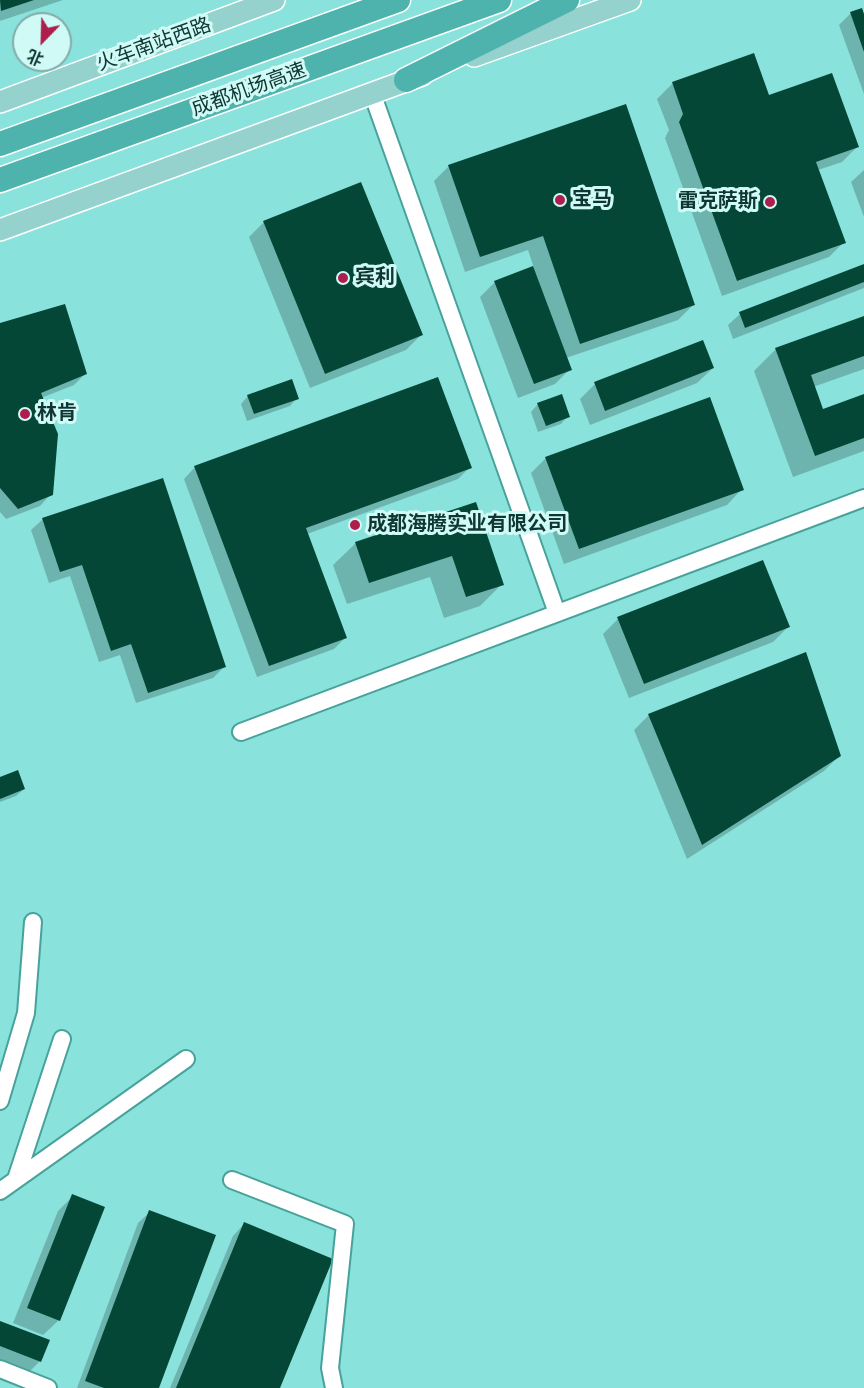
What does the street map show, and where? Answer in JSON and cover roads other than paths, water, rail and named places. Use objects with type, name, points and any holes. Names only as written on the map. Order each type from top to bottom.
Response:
[{"type":"highway","name":"成都机场高速","points":[[0,144],[398,0]]},
{"type":"highway","name":"成都机场高速","points":[[0,180],[499,0]]},
{"type":"highway","points":[[406,80],[567,0]]},
{"type":"main road","name":"火车南站西路","points":[[0,102],[246,7],[274,0]]},
{"type":"main road","points":[[0,230],[630,0]]},
{"type":"street","points":[[372,93],[557,613]]},
{"type":"street","points":[[241,732],[864,498]]},
{"type":"street","points":[[0,1101],[26,1013],[33,922]]},
{"type":"street","points":[[16,1179],[62,1039]]},
{"type":"street","points":[[0,1191],[186,1059]]},
{"type":"street","points":[[232,1180],[345,1224],[330,1368],[334,1388]]},
{"type":"street","points":[[0,1369],[48,1388]]},
{"type":"place","name":"宝马","points":[[560,200]]},
{"type":"place","name":"雷克萨斯","points":[[770,202]]},
{"type":"place","name":"宾利","points":[[343,278]]},
{"type":"place","name":"林肯","points":[[25,414]]},
{"type":"place","name":"成都海腾实业有限公司","points":[[355,525]]}]
